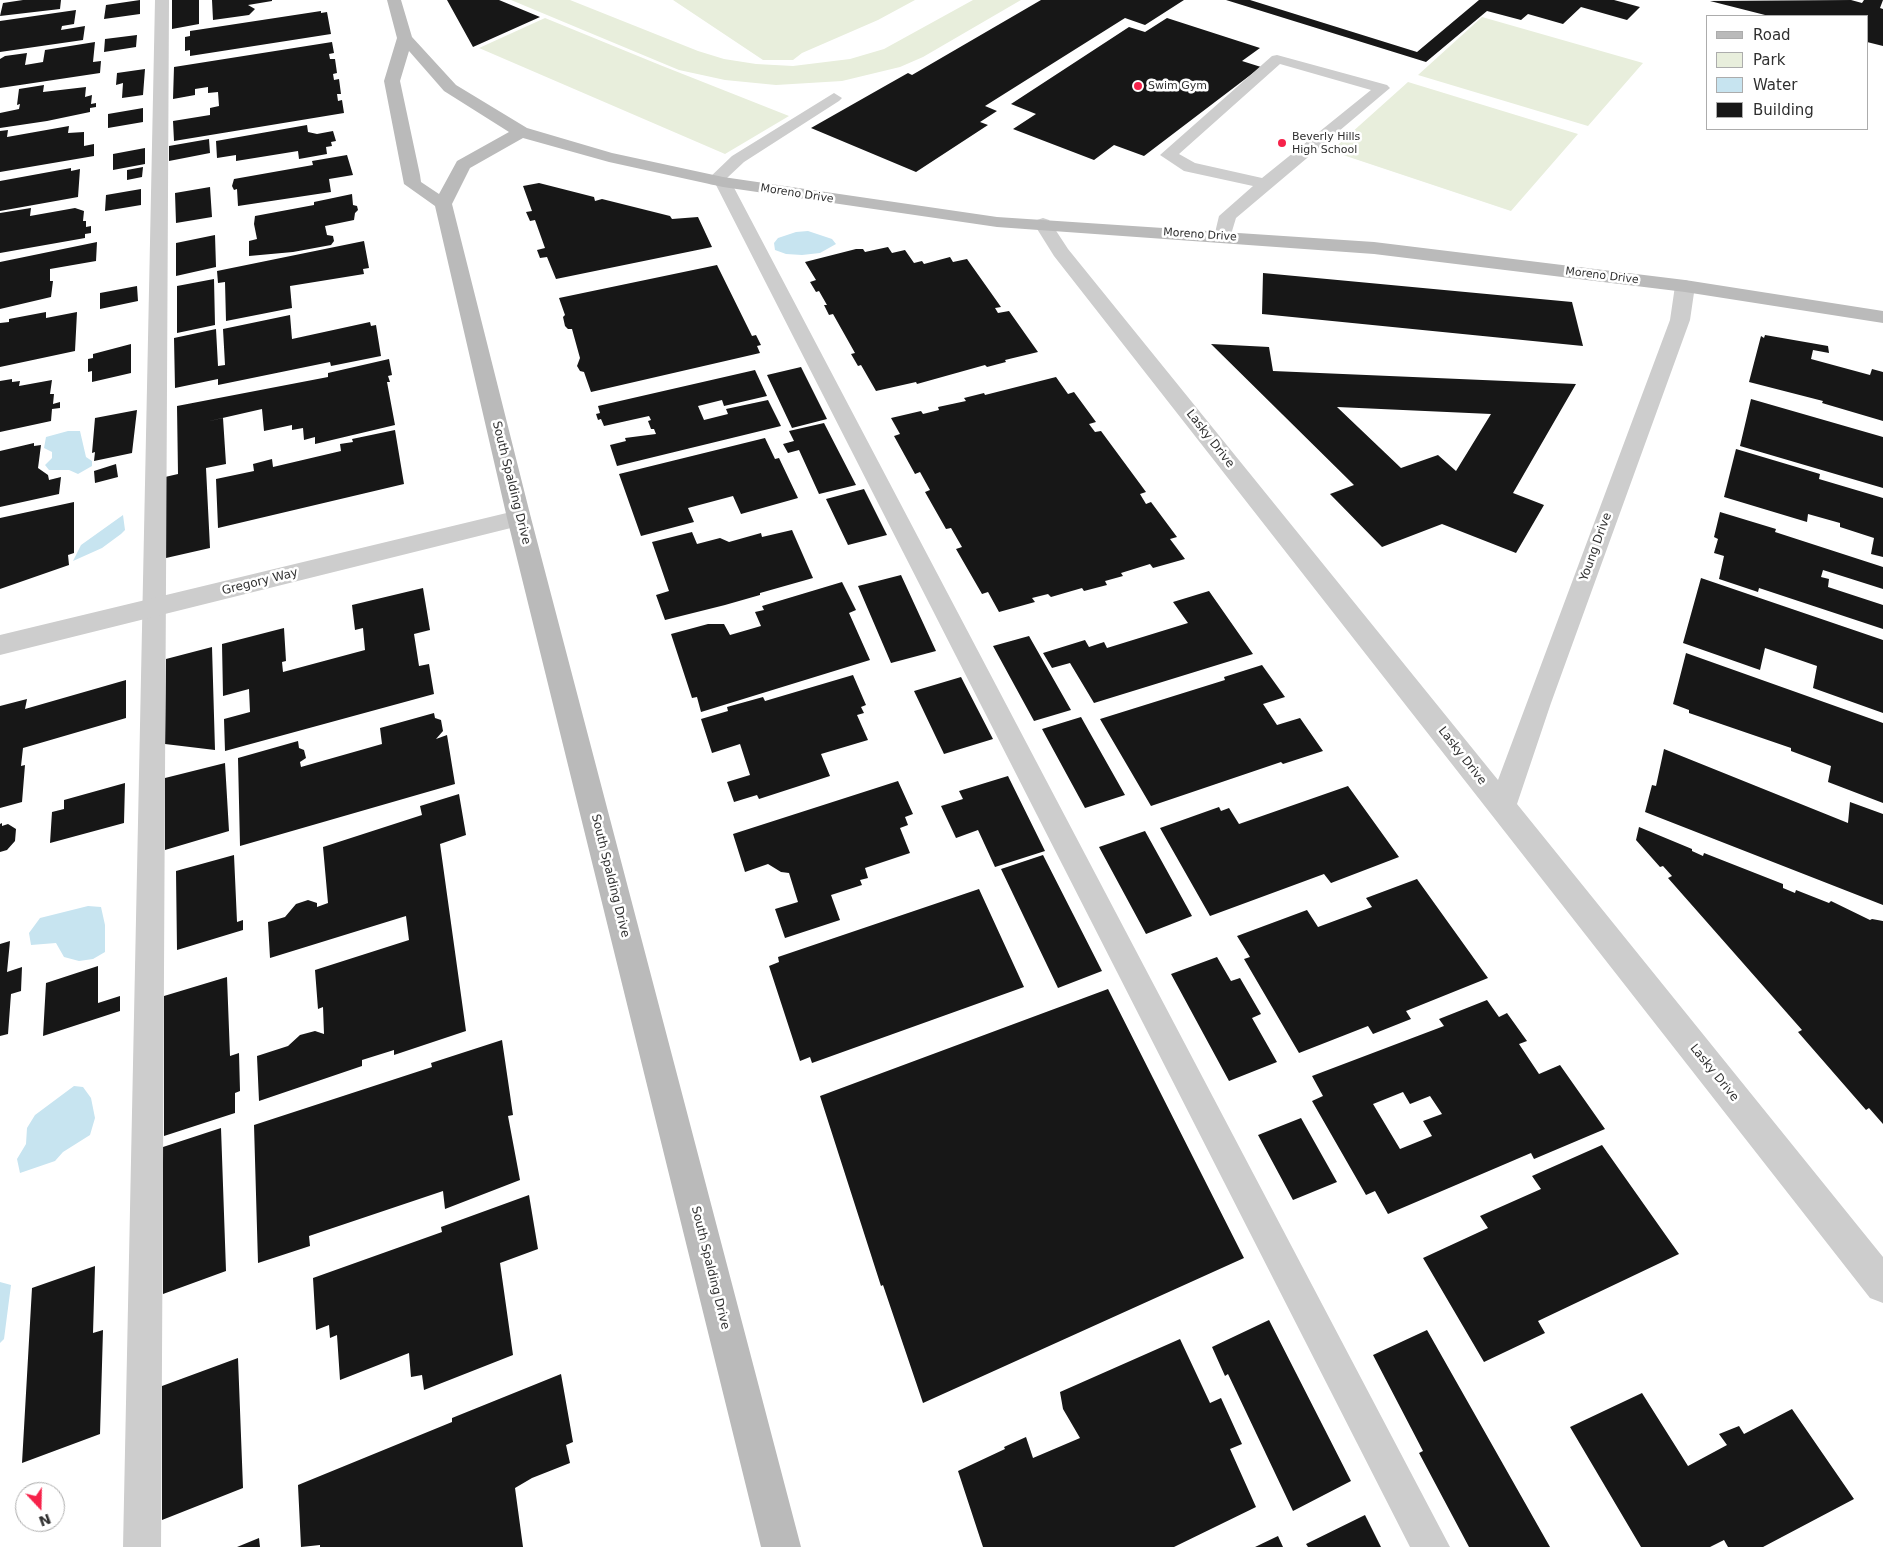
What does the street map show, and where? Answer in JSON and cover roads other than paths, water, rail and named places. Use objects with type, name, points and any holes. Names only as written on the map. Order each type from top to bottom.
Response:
[{"type":"street","points":[[394,0],[406,38],[450,88],[520,132],[463,165],[443,204],[413,184],[392,81],[406,38]]},
{"type":"street","name":"Moreno Drive","points":[[520,132],[610,157],[719,181],[997,222],[1374,248],[1685,286],[1883,317]]},
{"type":"street","name":"South Spalding Drive","points":[[443,204],[520,518],[781,1547]]},
{"type":"street","name":"Lasky Drive","points":[[1043,224],[1062,252],[1883,1286]]},
{"type":"street","name":"Young Drive","points":[[1502,807],[1538,703],[1680,320],[1685,286]]},
{"type":"street","name":"Gregory Way","points":[[0,645],[520,518]]},
{"type":"lane","points":[[142,1547],[162,0]]},
{"type":"lane","points":[[1223,237],[1228,216],[1244,205],[1265,184],[1382,88],[1277,59],[1168,155],[1190,167],[1265,184]]},
{"type":"lane","points":[[834,98],[738,159],[719,181],[1431,1547]]},
{"type":"water","points":[[808,231],[832,239],[836,244],[820,253],[802,255],[786,254],[775,250],[774,243],[778,238],[796,232]]},
{"type":"water","points":[[68,431],[80,431],[86,457],[92,461],[92,466],[78,474],[69,470],[49,470],[45,465],[52,458],[52,452],[44,448],[46,437]]},
{"type":"water","points":[[123,515],[125,530],[121,534],[102,548],[73,561],[81,545]]},
{"type":"water","points":[[88,906],[101,907],[105,925],[105,952],[93,959],[79,961],[64,957],[56,943],[31,945],[29,933],[40,918]]},
{"type":"water","points":[[74,1086],[83,1087],[91,1098],[95,1118],[90,1135],[63,1152],[55,1161],[20,1173],[17,1159],[26,1144],[27,1128],[35,1115]]},
{"type":"water","points":[[0,1282],[11,1285],[4,1339],[0,1343]]},
{"type":"place","name":"Swim Gym","points":[[1138,86]]},
{"type":"place","name":"Beverly Hills High School","points":[[1282,143]]}]
